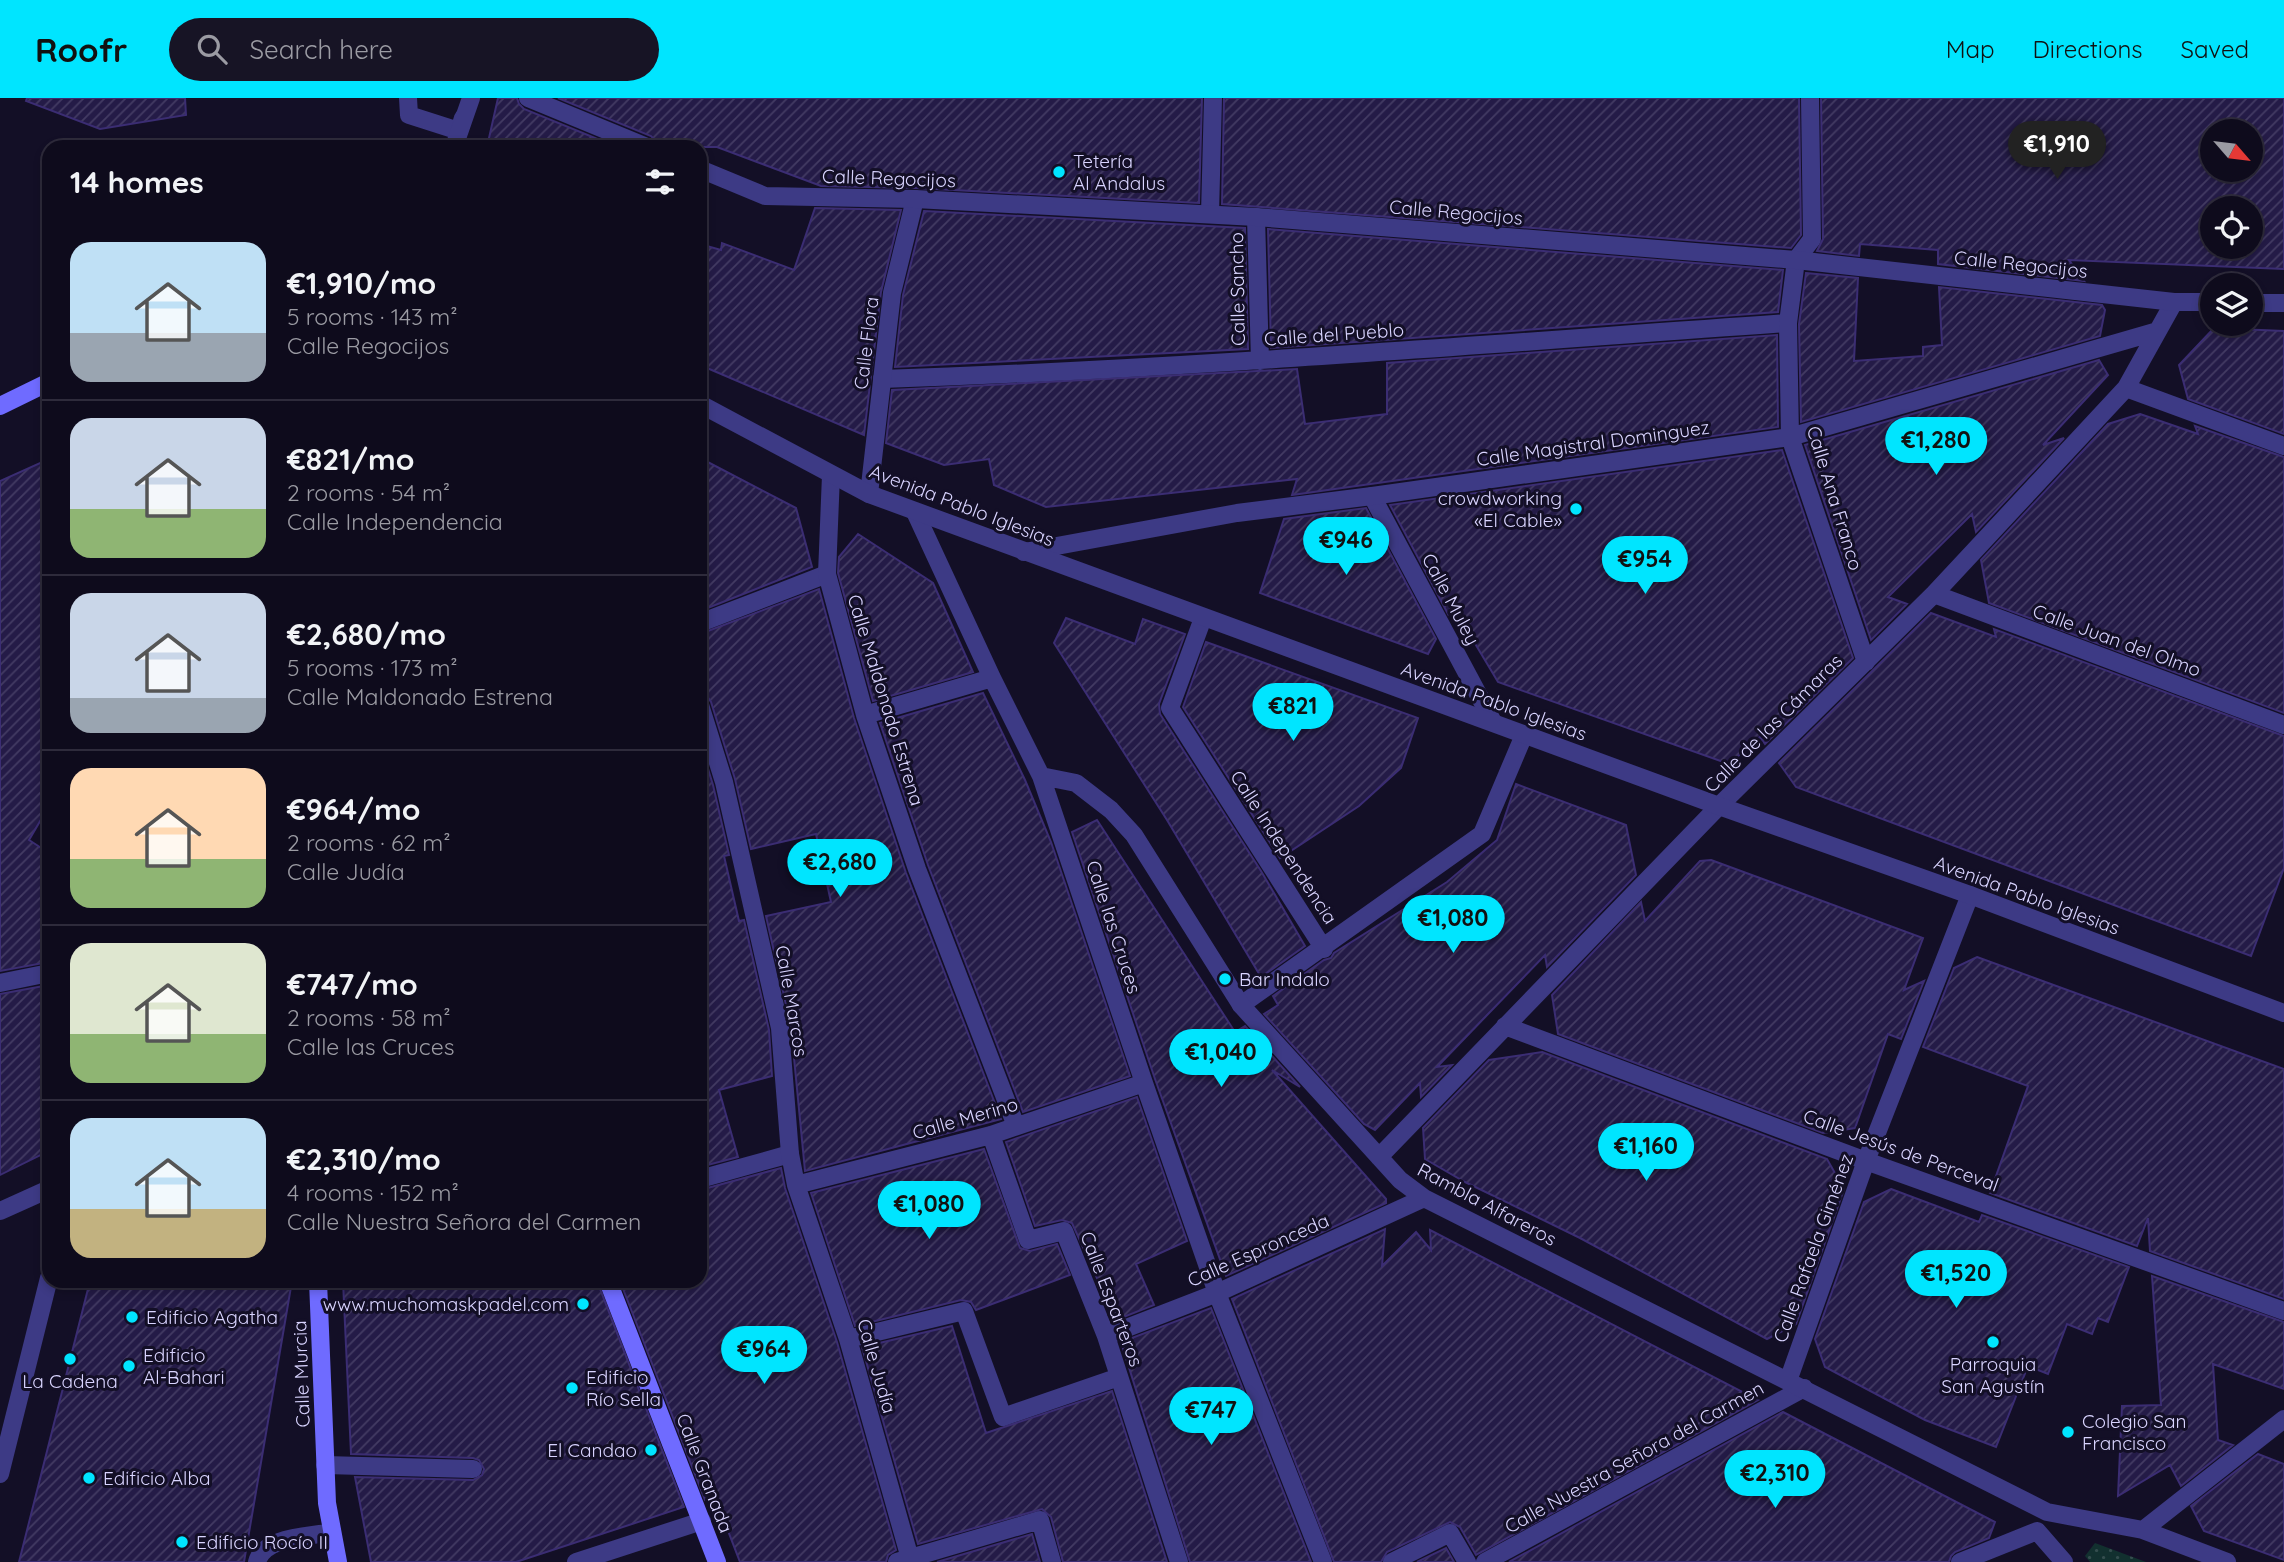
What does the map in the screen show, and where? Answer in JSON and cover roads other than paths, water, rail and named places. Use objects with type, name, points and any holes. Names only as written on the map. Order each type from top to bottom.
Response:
[{"type":"main road","points":[[0,406],[42,385]]},
{"type":"main road","name":"Calle Murcia","points":[[318,1288],[327,1503],[338,1562]]},
{"type":"main road","name":"Calle Granada","points":[[611,1288],[717,1562]]},
{"type":"street","points":[[408,98],[410,116],[457,139],[470,98]]},
{"type":"street","points":[[528,98],[631,140]]},
{"type":"street","points":[[1210,214],[1213,98]]},
{"type":"street","points":[[1796,260],[1812,239],[1810,98]]},
{"type":"street","name":"Calle Regocijos","points":[[707,172],[765,196],[915,199],[1256,217],[1796,260],[2174,302],[2200,302]]},
{"type":"street","name":"Calle Flora","points":[[869,494],[892,293],[915,199]]},
{"type":"street","name":"Calle Sancho","points":[[1256,217],[1260,361]]},
{"type":"street","name":"Calle Ana Franco","points":[[1796,260],[1788,323],[1790,438],[1866,662]]},
{"type":"street","name":"Calle de las Cámaras","points":[[1379,1157],[1719,806],[1934,594],[2126,388],[2174,302]]},
{"type":"street","points":[[2263,303],[2284,303]]},
{"type":"street","name":"Calle del Pueblo","points":[[882,379],[1260,361],[1788,323]]},
{"type":"street","name":"Calle Magistral Dominguez","points":[[1024,552],[1237,513],[1790,438],[2158,331]]},
{"type":"street","points":[[2126,388],[2284,446]]},
{"type":"street","name":"Avenida Pablo Iglesias","points":[[707,408],[831,475],[915,512],[1970,895],[2284,1013]]},
{"type":"street","name":"Calle Maldonado Estrena","points":[[831,475],[827,574],[865,715],[917,869],[1016,1126]]},
{"type":"street","name":"Calle Muley","points":[[1372,496],[1493,722]]},
{"type":"street","name":"Calle las Cruces","points":[[915,512],[1041,776],[1217,1293],[1323,1562]]},
{"type":"street","points":[[707,620],[827,574]]},
{"type":"street","name":"Calle Juan del Olmo","points":[[1934,594],[2284,725]]},
{"type":"street","name":"Calle Independencia","points":[[1203,618],[1170,708],[1324,949]]},
{"type":"street","points":[[865,715],[992,678]]},
{"type":"street","name":"Calle Marcos","points":[[707,727],[724,782],[780,1028],[790,1154],[796,1185]]},
{"type":"street","points":[[1241,1005],[1324,949],[1482,834],[1524,735]]},
{"type":"street","name":"Rambla Alfareros","points":[[1041,776],[1076,783],[1111,810],[1134,835],[1241,1005],[1400,1180],[1424,1198],[2047,1512],[2143,1530],[2227,1562]]},
{"type":"street","name":"Calle Rafaela Giménez","points":[[1796,1385],[1866,1161],[1970,895]]},
{"type":"street","points":[[0,983],[42,974]]},
{"type":"street","name":"Calle Jesús de Perceval","points":[[1505,1026],[1866,1161],[2284,1311]]},
{"type":"street","name":"Calle Merino","points":[[796,1185],[991,1135],[1144,1083]]},
{"type":"street","name":"Calle Esparteros","points":[[991,1135],[1028,1240],[1064,1231],[1106,1336],[1179,1562]]},
{"type":"street","points":[[707,1177],[790,1154]]},
{"type":"street","name":"Calle Judía","points":[[796,1185],[848,1339],[906,1561]]},
{"type":"street","points":[[0,1211],[42,1192]]},
{"type":"street","name":"Calle Espronceda","points":[[1106,1336],[1217,1293],[1424,1198]]},
{"type":"street","points":[[0,1474],[46,1288]]},
{"type":"street","points":[[848,1339],[964,1311],[1003,1417],[1119,1377]]},
{"type":"street","name":"Calle Nuestra Señora del Carmen","points":[[1485,1562],[1796,1385]]},
{"type":"street","points":[[2143,1530],[2284,1419]]},
{"type":"street","points":[[326,1465],[473,1469]]},
{"type":"street","points":[[1960,1562],[2037,1531],[2047,1512]]},
{"type":"street","points":[[906,1561],[1040,1520],[1052,1562]]},
{"type":"street","points":[[583,1561],[702,1521]]},
{"type":"street","points":[[2037,1531],[2064,1562]]},
{"type":"street","points":[[257,1562],[264,1549],[275,1542],[332,1532]]},
{"type":"street","points":[[1392,1562],[1450,1533],[1467,1562]]},
{"type":"place","name":"Tetería Al Andalus","points":[[1059,172]]},
{"type":"place","name":"crowdworking «El Cable»","points":[[1576,509]]},
{"type":"place","name":"Bar Indalo","points":[[1225,979]]},
{"type":"place","name":"www.muchomaskpadel.com","points":[[583,1304]]},
{"type":"place","name":"Edificio Agatha","points":[[132,1317]]},
{"type":"place","name":"Parroquia San Agustín","points":[[1993,1342]]},
{"type":"place","name":"La Cadena","points":[[70,1359]]},
{"type":"place","name":"Edificio Al-Bahari","points":[[129,1366]]},
{"type":"place","name":"Edificio Río Sella","points":[[572,1388]]},
{"type":"place","name":"Colegio San Francisco","points":[[2068,1432]]},
{"type":"place","name":"El Candao","points":[[651,1450]]},
{"type":"place","name":"Edificio Alba","points":[[89,1478]]},
{"type":"place","name":"Edificio Rocío II","points":[[182,1542]]}]
